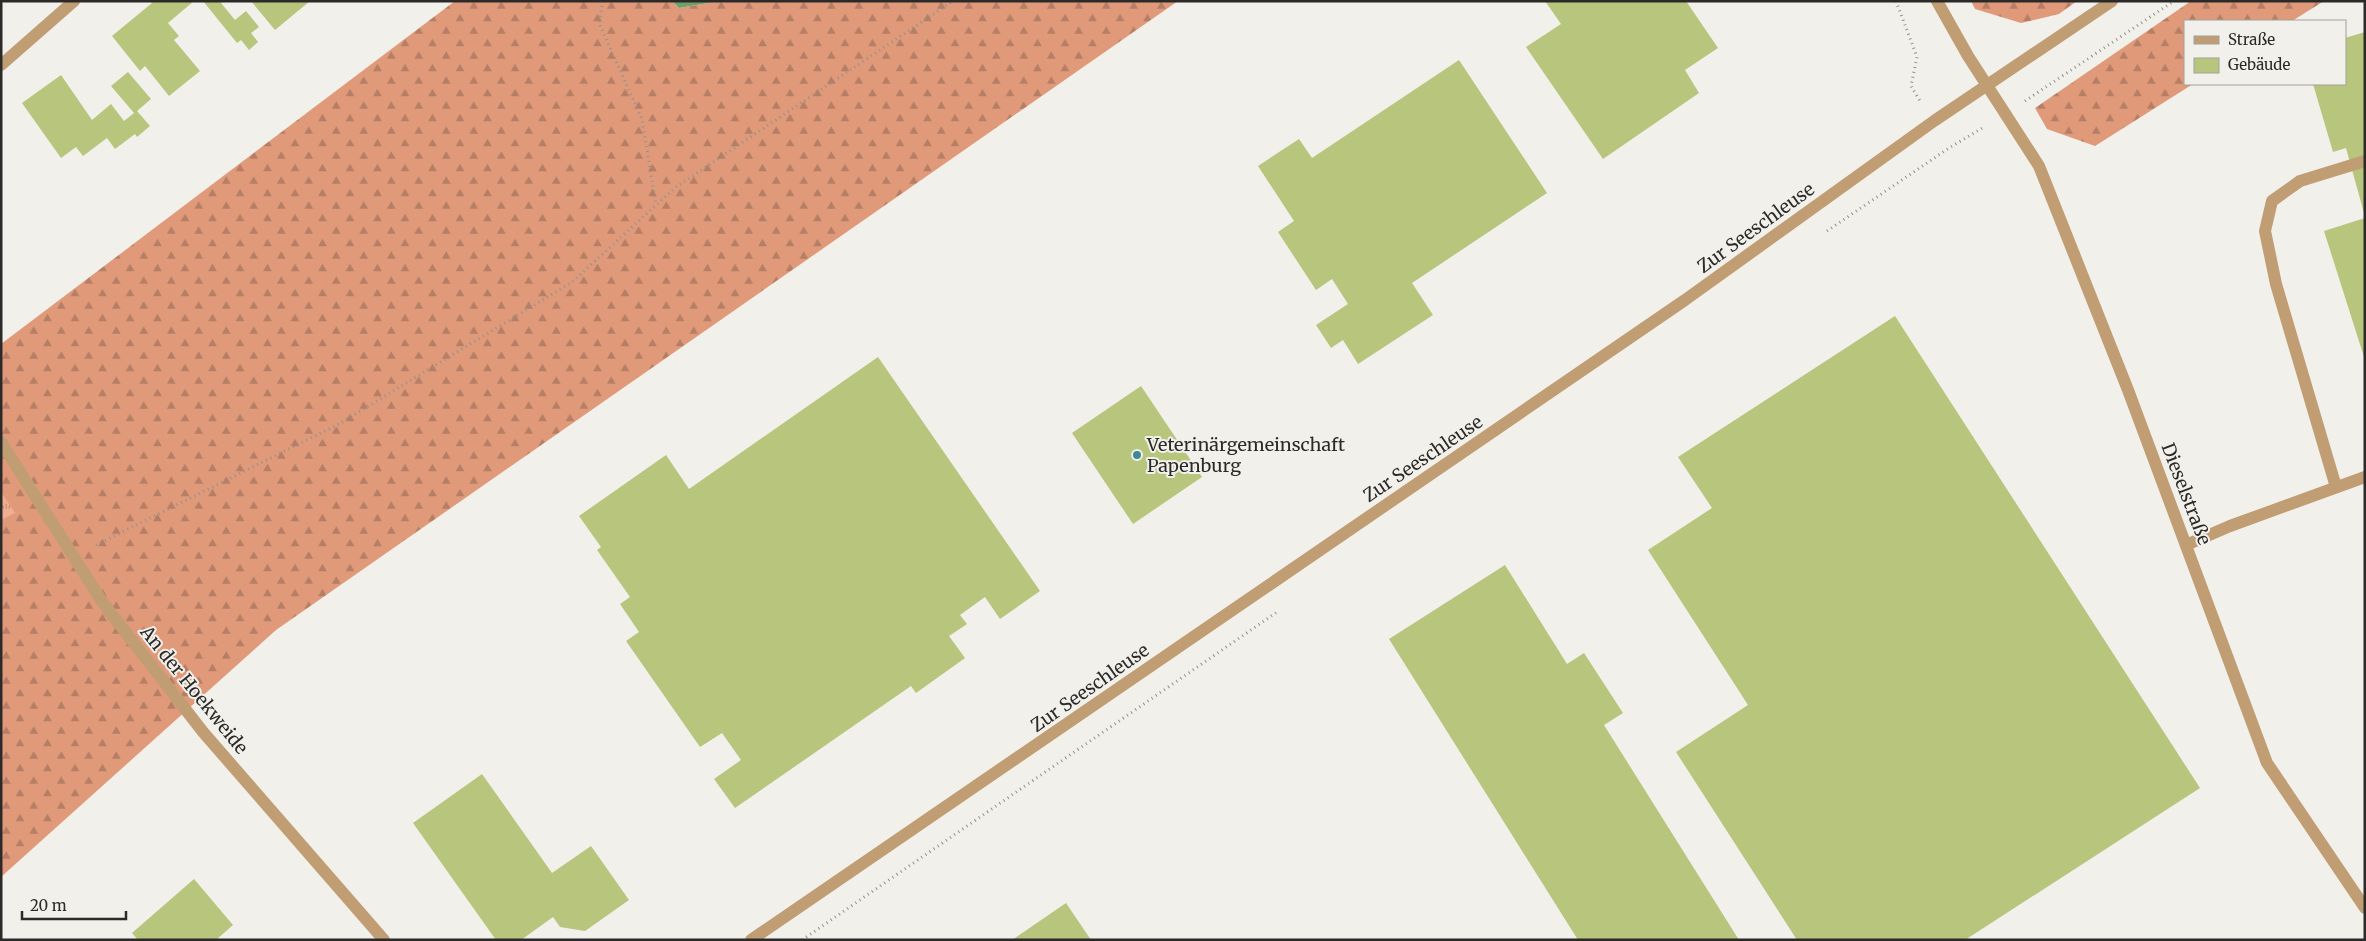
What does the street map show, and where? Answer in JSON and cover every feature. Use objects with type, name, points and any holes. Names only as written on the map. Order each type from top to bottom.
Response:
[{"type":"street","points":[[1,65],[74,1]]},
{"type":"street","name":"Dieselstraße","points":[[1937,1],[2038,166],[2125,381],[2267,763],[2365,908]]},
{"type":"street","name":"Zur Seeschleuse","points":[[751,940],[1685,300],[1934,122],[2112,1]]},
{"type":"street","points":[[2336,487],[2276,284],[2265,231],[2272,201],[2300,181],[2365,161]]},
{"type":"street","name":"An der Hoekweide","points":[[1,442],[103,603],[203,732],[384,940]]},
{"type":"street","points":[[2186,545],[2230,526],[2365,477]]},
{"type":"path","points":[[604,1],[599,24],[642,118],[656,205]]},
{"type":"path","points":[[73,556],[339,424],[572,282],[676,188],[953,1]]},
{"type":"path","points":[[1896,1],[1917,57],[1911,86],[1949,148],[2006,114],[2174,1]]},
{"type":"green space","points":[[455,1],[672,1],[679,8],[720,1],[1178,1],[276,630],[1,877],[1,344]]},
{"type":"green space","points":[[1971,1],[2077,1],[2059,14],[2021,23],[1975,9]]},
{"type":"green space","points":[[2191,1],[2324,1],[2294,20],[2184,20],[2184,85],[2191,85],[2095,146],[2047,129],[2035,108]]},
{"type":"green space","points":[[1,492],[15,513],[1,520]]},
{"type":"shaded area","points":[[672,1],[720,1],[679,8]]},
{"type":"building","points":[[150,1],[194,1],[168,23],[179,36],[174,40],[200,71],[169,96],[145,66],[140,71],[112,36],[152,3]]},
{"type":"building","points":[[203,1],[223,1],[221,3],[235,20],[246,11],[259,27],[251,33],[258,42],[249,50],[241,40],[237,43]]},
{"type":"building","points":[[251,1],[310,1],[275,30]]},
{"type":"building","points":[[1545,1],[1686,1],[1718,48],[1685,70],[1699,93],[1603,159],[1526,47],[1561,24]]},
{"type":"building","points":[[2365,32],[2365,213],[2346,148],[2333,152],[2313,85],[2346,85],[2346,38]]},
{"type":"building","points":[[1459,60],[1547,193],[1412,283],[1433,315],[1358,364],[1343,340],[1331,348],[1316,325],[1348,304],[1332,279],[1316,290],[1278,232],[1294,221],[1258,166],[1299,139],[1312,158]]},
{"type":"building","points":[[128,72],[151,99],[137,111],[150,126],[137,137],[135,134],[115,149],[107,138],[83,156],[76,147],[61,158],[22,103],[61,75],[92,120],[111,104],[124,121],[134,113],[111,86]]},
{"type":"building","points":[[2365,218],[2365,357],[2364,357],[2324,231]]},
{"type":"building","points":[[1895,316],[2200,788],[1965,940],[1797,940],[1676,752],[1748,705],[1648,550],[1712,508],[1678,457]]},
{"type":"building","points":[[878,357],[1040,591],[1000,619],[985,597],[960,615],[967,624],[949,636],[965,658],[916,693],[911,686],[735,808],[714,779],[741,760],[722,733],[700,747],[626,641],[639,632],[620,604],[630,597],[597,550],[601,547],[579,516],[666,455],[689,489]]},
{"type":"building","name":"Veterinärgemeinschaft Papenburg","points":[[1141,386],[1202,477],[1133,524],[1072,433]]},
{"type":"building","points":[[1505,565],[1567,664],[1584,653],[1623,713],[1604,725],[1739,940],[1578,940],[1389,639]]},
{"type":"building","points":[[482,774],[552,873],[591,846],[629,900],[585,931],[560,927],[553,917],[521,940],[496,940],[413,823]]},
{"type":"building","points":[[194,879],[233,925],[216,940],[138,940],[132,933]]},
{"type":"building","points":[[1066,903],[1091,940],[1012,940]]},
{"type":"place","name":"Veterinärgemeinschaft Papenburg","points":[[1137,455]]}]
